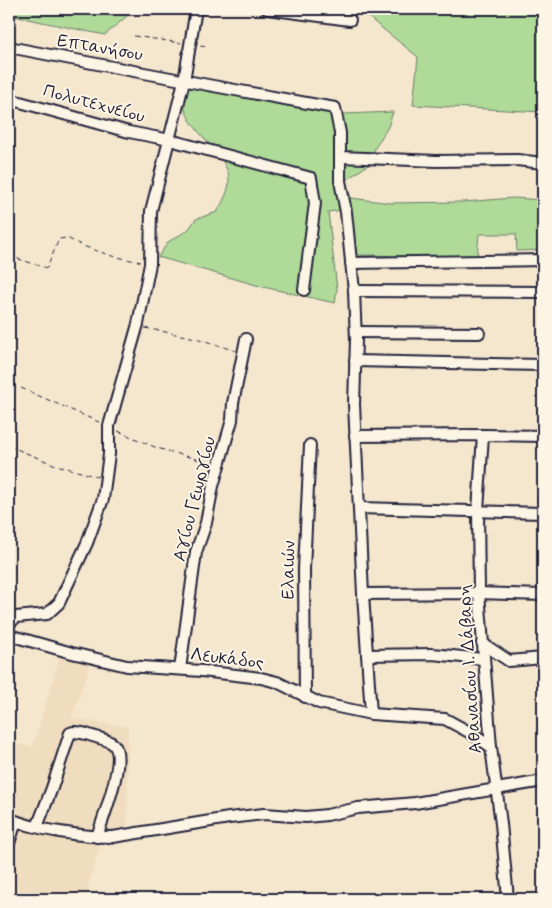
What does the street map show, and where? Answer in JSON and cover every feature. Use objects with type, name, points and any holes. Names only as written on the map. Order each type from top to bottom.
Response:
[{"type":"street","points":[[9,624],[16,617],[47,614],[59,603],[90,534],[103,499],[109,454],[109,426],[137,327],[150,264],[151,211],[184,81],[196,9]]},
{"type":"street","points":[[267,9],[350,20]]},
{"type":"street","name":"Επτανήσου","points":[[9,47],[335,108],[340,133],[341,157]]},
{"type":"street","name":"Πολυτεχνείου","points":[[9,99],[129,132],[170,140],[311,178],[315,203],[304,290]]},
{"type":"street","points":[[371,714],[354,404],[356,332],[354,291],[346,212],[340,181],[341,157],[436,162],[517,160],[543,163]]},
{"type":"street","points":[[350,263],[543,260]]},
{"type":"street","points":[[354,291],[543,292]]},
{"type":"street","points":[[356,332],[479,333]]},
{"type":"street","name":"Αγίου Γεωργίου","points":[[180,669],[196,552],[206,524],[232,420],[233,403],[246,339]]},
{"type":"street","points":[[355,361],[543,365]]},
{"type":"street","name":"Αθανασίου Ι. Δάβαρη","points":[[483,435],[478,511],[479,593],[491,747],[508,899]]},
{"type":"street","points":[[356,436],[543,436]]},
{"type":"street","name":"Ελαιών","points":[[305,697],[304,569],[310,445]]},
{"type":"street","points":[[359,508],[543,513]]},
{"type":"street","points":[[363,594],[479,593],[543,595]]},
{"type":"street","name":"Λευκάδος","points":[[9,635],[118,664],[261,678],[276,682],[319,703],[371,714],[445,719],[471,732],[491,747]]},
{"type":"street","points":[[482,643],[510,660],[543,658]]},
{"type":"street","points":[[367,655],[432,654],[483,659]]},
{"type":"street","points":[[37,827],[70,733],[77,732],[107,741],[114,745],[116,751],[116,775],[97,837]]},
{"type":"street","points":[[9,842],[13,820],[37,827],[97,837],[113,837],[264,814],[306,817],[326,815],[358,808],[415,803],[543,781]]},
{"type":"path","points":[[134,36],[209,47]]},
{"type":"path","points":[[9,256],[47,268],[59,239],[67,238],[112,256],[150,264]]},
{"type":"path","points":[[137,327],[196,338],[244,354]]},
{"type":"path","points":[[21,388],[156,448],[219,466]]},
{"type":"path","points":[[9,446],[53,464],[106,478]]},
{"type":"shaded area","points":[[61,653],[91,661],[72,718],[128,727],[127,833],[113,834],[34,824],[9,816],[9,743],[33,747]]},
{"type":"shaded area","points":[[9,821],[101,839],[85,899],[26,899],[9,892]]},
{"type":"green space","points":[[9,9],[135,9],[105,35],[13,16],[9,17]]},
{"type":"green space","points":[[358,9],[543,9],[543,112],[413,105],[418,57]]},
{"type":"green space","points":[[189,86],[345,114],[393,112],[388,127],[375,148],[368,165],[346,180],[351,198],[391,203],[464,202],[513,198],[543,200],[543,250],[517,251],[516,234],[479,234],[477,257],[355,255],[351,209],[328,212],[337,289],[335,303],[263,287],[158,257],[168,242],[188,230],[196,219],[217,212],[228,188],[229,179],[223,161],[195,127],[185,109]]}]
